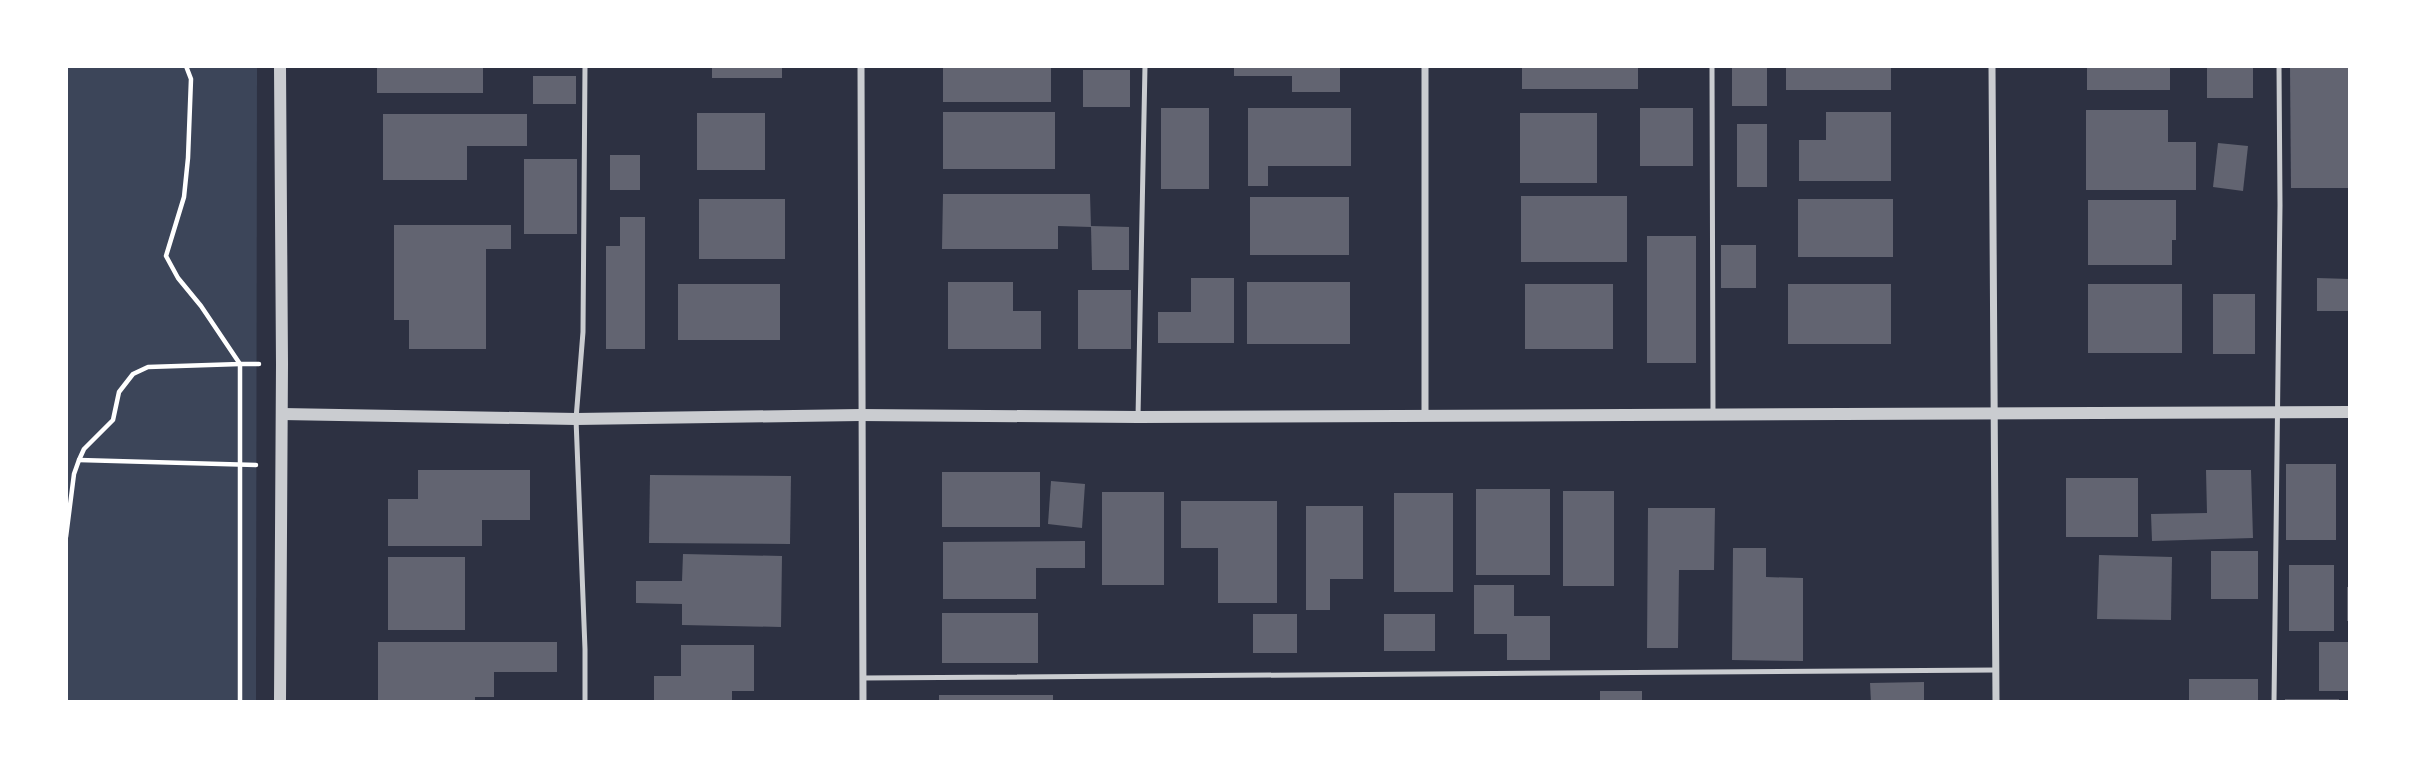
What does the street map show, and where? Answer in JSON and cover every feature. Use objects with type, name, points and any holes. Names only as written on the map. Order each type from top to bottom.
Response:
[{"type":"street","points":[[280,66],[280,702]]},
{"type":"street","points":[[861,66],[863,702]]},
{"type":"street","points":[[1425,66],[1425,415]]},
{"type":"street","points":[[1992,66],[1996,702]]},
{"type":"street","points":[[282,414],[576,419],[860,415],[1138,417],[2350,412]]},
{"type":"lane","points":[[585,66],[583,332],[576,419],[585,702]]},
{"type":"lane","points":[[1138,417],[1145,66]]},
{"type":"lane","points":[[1712,66],[1713,414]]},
{"type":"lane","points":[[2274,702],[2279,66]]},
{"type":"lane","points":[[863,678],[1996,670]]},
{"type":"path","points":[[186,66],[191,79],[184,197],[166,256],[178,278],[201,306],[240,364],[240,702]]},
{"type":"path","points":[[66,537],[74,474],[79,460],[84,449],[113,420],[119,392],[133,374],[148,367],[240,364]]},
{"type":"path","points":[[79,460],[281,465]]},
{"type":"shaded area","points":[[66,67],[257,67],[256,701],[67,701]]},
{"type":"building","points":[[377,66],[483,66],[483,93],[377,93]]},
{"type":"building","points":[[712,66],[782,66],[782,78],[712,78]]},
{"type":"building","points":[[943,66],[1051,66],[1051,102],[943,102]]},
{"type":"building","points":[[1234,66],[1340,66],[1340,92],[1292,92],[1292,76],[1234,76]]},
{"type":"building","points":[[1522,66],[1638,66],[1638,89],[1522,89]]},
{"type":"building","points":[[1732,66],[1767,66],[1767,106],[1732,106]]},
{"type":"building","points":[[1786,66],[1891,66],[1891,90],[1786,90]]},
{"type":"building","points":[[2087,66],[2170,66],[2170,90],[2087,90]]},
{"type":"building","points":[[2207,66],[2253,66],[2253,98],[2207,98]]},
{"type":"building","points":[[2290,66],[2350,66],[2350,188],[2291,188]]},
{"type":"building","points":[[1083,70],[1130,70],[1130,107],[1083,107]]},
{"type":"building","points":[[533,76],[576,76],[576,104],[533,104]]},
{"type":"building","points":[[1161,108],[1209,108],[1209,189],[1161,189]]},
{"type":"building","points":[[1248,108],[1351,108],[1351,166],[1268,166],[1268,186],[1248,186]]},
{"type":"building","points":[[1640,108],[1693,108],[1693,166],[1640,166]]},
{"type":"building","points":[[2086,110],[2168,110],[2168,142],[2196,142],[2196,190],[2086,190]]},
{"type":"building","points":[[943,112],[1055,112],[1055,169],[943,169]]},
{"type":"building","points":[[1826,112],[1891,112],[1891,181],[1799,181],[1799,140],[1826,140]]},
{"type":"building","points":[[697,113],[765,113],[765,170],[697,170]]},
{"type":"building","points":[[1520,113],[1597,113],[1597,183],[1520,183]]},
{"type":"building","points":[[383,114],[527,114],[527,146],[467,146],[467,180],[383,180]]},
{"type":"building","points":[[1737,124],[1767,124],[1767,187],[1737,187]]},
{"type":"building","points":[[2218,143],[2248,146],[2243,191],[2213,187]]},
{"type":"building","points":[[610,155],[640,155],[640,190],[610,190]]},
{"type":"building","points":[[524,159],[577,159],[577,234],[524,234]]},
{"type":"building","points":[[943,194],[1090,194],[1091,227],[1058,226],[1058,249],[942,249]]},
{"type":"building","points":[[1521,196],[1627,196],[1627,262],[1521,262]]},
{"type":"building","points":[[1250,197],[1349,197],[1349,255],[1250,255]]},
{"type":"building","points":[[699,199],[785,199],[785,259],[699,259]]},
{"type":"building","points":[[1798,199],[1893,199],[1893,257],[1798,257]]},
{"type":"building","points":[[2088,200],[2176,200],[2176,240],[2172,240],[2172,265],[2088,265]]},
{"type":"building","points":[[620,217],[645,217],[645,349],[606,349],[606,246],[620,246]]},
{"type":"building","points":[[394,225],[511,225],[511,249],[486,249],[486,349],[409,349],[409,320],[394,320]]},
{"type":"building","points":[[1091,226],[1129,227],[1129,270],[1092,270]]},
{"type":"building","points":[[1647,236],[1696,236],[1696,363],[1647,363]]},
{"type":"building","points":[[1721,245],[1756,245],[1756,288],[1721,288]]},
{"type":"building","points":[[1191,278],[1234,278],[1234,343],[1158,343],[1158,312],[1191,312]]},
{"type":"building","points":[[2317,278],[2350,279],[2350,311],[2317,311]]},
{"type":"building","points":[[948,282],[1013,282],[1013,311],[1041,311],[1041,349],[948,349]]},
{"type":"building","points":[[1247,282],[1350,282],[1350,344],[1247,344]]},
{"type":"building","points":[[678,284],[780,284],[780,340],[678,340]]},
{"type":"building","points":[[1525,284],[1613,284],[1613,349],[1525,349]]},
{"type":"building","points":[[1788,284],[1891,284],[1891,344],[1788,344]]},
{"type":"building","points":[[2088,284],[2182,284],[2182,353],[2088,353]]},
{"type":"building","points":[[1078,290],[1131,290],[1131,349],[1078,349]]},
{"type":"building","points":[[2213,294],[2255,294],[2255,354],[2213,354]]},
{"type":"building","points":[[2286,464],[2336,464],[2336,540],[2286,540]]},
{"type":"building","points":[[418,470],[530,470],[530,520],[482,520],[482,546],[388,546],[388,499],[418,499]]},
{"type":"building","points":[[2206,470],[2251,470],[2253,538],[2152,541],[2151,514],[2207,513]]},
{"type":"building","points":[[942,472],[1040,472],[1040,527],[942,527]]},
{"type":"building","points":[[650,475],[791,476],[790,544],[649,543]]},
{"type":"building","points":[[2066,478],[2138,478],[2138,537],[2066,537]]},
{"type":"building","points":[[1051,481],[1085,484],[1082,528],[1048,524]]},
{"type":"building","points":[[1476,489],[1550,489],[1550,575],[1476,575]]},
{"type":"building","points":[[1563,491],[1614,491],[1614,586],[1563,586]]},
{"type":"building","points":[[1102,492],[1164,492],[1164,585],[1102,585]]},
{"type":"building","points":[[1394,493],[1453,493],[1453,592],[1394,592]]},
{"type":"building","points":[[1181,501],[1277,501],[1277,603],[1218,603],[1218,548],[1181,548]]},
{"type":"building","points":[[1306,506],[1363,506],[1363,579],[1330,579],[1330,610],[1306,610]]},
{"type":"building","points":[[1648,508],[1715,508],[1714,570],[1679,570],[1678,648],[1647,648]]},
{"type":"building","points":[[1085,541],[1085,568],[1036,568],[1036,599],[943,599],[943,542]]},
{"type":"building","points":[[1733,548],[1766,548],[1766,577],[1803,578],[1803,661],[1732,660]]},
{"type":"building","points":[[2211,551],[2258,551],[2258,599],[2211,599]]},
{"type":"building","points":[[683,554],[782,556],[781,627],[682,625],[682,604],[636,603],[636,581],[682,581]]},
{"type":"building","points":[[2099,555],[2172,557],[2171,620],[2097,619]]},
{"type":"building","points":[[388,557],[465,557],[465,630],[388,630]]},
{"type":"building","points":[[2289,565],[2334,565],[2334,631],[2289,631]]},
{"type":"building","points":[[1474,585],[1514,585],[1514,616],[1550,616],[1550,660],[1507,660],[1507,634],[1474,634]]},
{"type":"building","points":[[2347,587],[2350,587],[2350,621],[2347,621]]},
{"type":"building","points":[[942,613],[1038,613],[1038,663],[942,663]]},
{"type":"building","points":[[1253,614],[1297,614],[1297,653],[1253,653]]},
{"type":"building","points":[[1384,614],[1435,614],[1435,651],[1384,651]]},
{"type":"building","points":[[378,642],[557,642],[557,672],[494,672],[494,697],[475,697],[475,702],[378,702]]},
{"type":"building","points":[[2319,642],[2350,642],[2350,691],[2319,691]]},
{"type":"building","points":[[681,645],[754,645],[754,691],[732,691],[732,702],[654,702],[654,676],[681,676]]},
{"type":"building","points":[[2189,679],[2258,679],[2258,702],[2189,702]]},
{"type":"building","points":[[1924,682],[1924,702],[1871,702],[1870,683]]},
{"type":"building","points":[[1600,691],[1642,691],[1642,702],[1600,702]]},
{"type":"building","points":[[939,695],[1053,695],[1053,702],[939,702]]},
{"type":"building","points":[[2285,699],[2339,699],[2339,702],[2285,702]]}]
